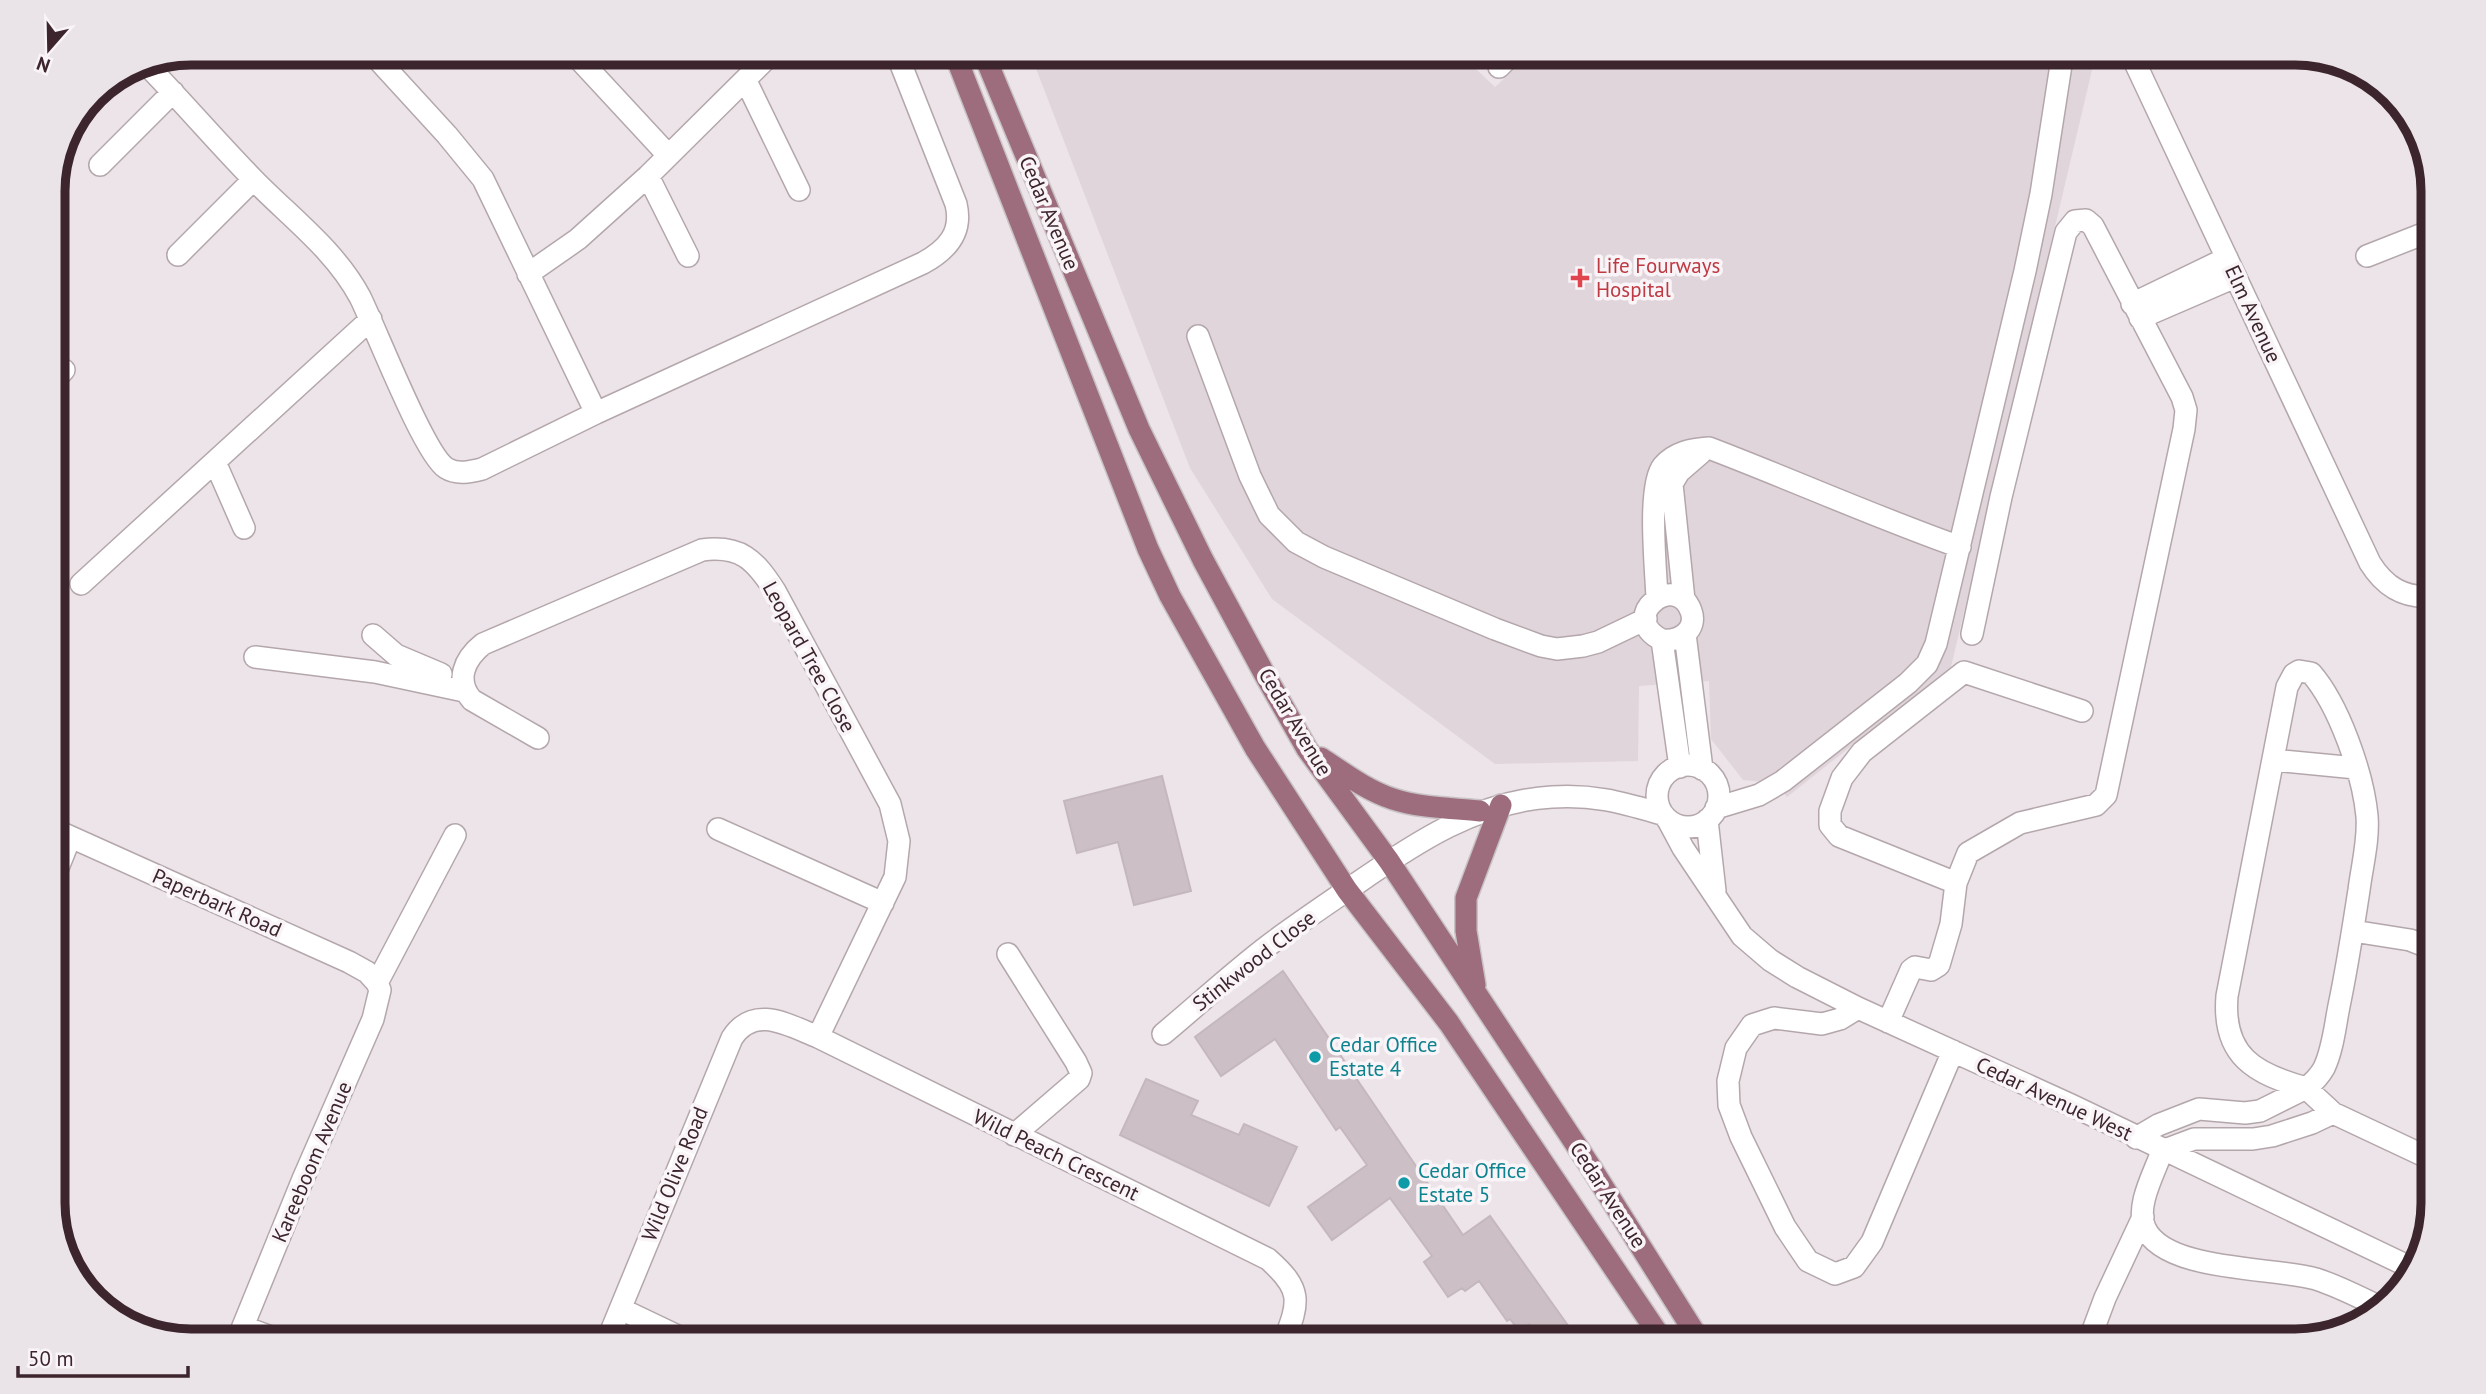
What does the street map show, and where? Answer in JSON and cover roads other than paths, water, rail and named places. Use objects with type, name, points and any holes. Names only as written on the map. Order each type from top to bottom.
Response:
[{"type":"main road","name":"Cedar Avenue","points":[[959,65],[1148,549],[1170,596],[1255,748],[1347,890],[1449,1023],[1654,1329]]},
{"type":"main road","name":"Cedar Avenue","points":[[988,65],[1139,429],[1203,560],[1307,749],[1389,861],[1590,1166],[1692,1329]]},
{"type":"main road","points":[[1307,749],[1353,780],[1393,799],[1480,811]]},
{"type":"main road","points":[[1476,993],[1465,931],[1466,898],[1501,805]]},
{"type":"street","points":[[388,65],[477,171],[501,214],[596,413]]},
{"type":"street","points":[[585,65],[668,155]]},
{"type":"street","points":[[528,274],[578,239],[648,176],[761,65]]},
{"type":"street","points":[[152,71],[253,180],[317,241],[344,271],[371,318],[437,461],[454,472],[468,472],[482,469],[596,413],[939,254],[948,245],[958,227],[956,204],[901,65]]},
{"type":"street","points":[[1607,798],[1688,827],[1714,806],[1750,799],[1773,788],[1901,689],[1927,664],[1936,644],[2025,271],[2041,194],[2061,65]]},
{"type":"street","name":"Elm Avenue","points":[[2136,65],[2376,574],[2402,594],[2421,595]]},
{"type":"street","points":[[746,81],[799,190]]},
{"type":"street","points":[[100,165],[173,92]]},
{"type":"street","points":[[648,176],[688,256]]},
{"type":"street","points":[[178,255],[253,180]]},
{"type":"street","points":[[1888,1022],[1911,970],[1915,967],[1931,970],[1939,965],[1951,924],[1956,883],[1968,853],[2020,823],[2096,805],[2106,795],[2186,410],[2182,397],[2093,226],[2086,220],[2075,221],[2066,232],[2001,496],[1972,634]]},
{"type":"street","points":[[2367,256],[2421,235]]},
{"type":"street","points":[[2136,311],[2231,267]]},
{"type":"street","points":[[81,584],[371,318]]},
{"type":"street","points":[[1198,335],[1264,506],[1275,522],[1296,542],[1495,629],[1557,649],[1572,649],[1655,632],[1679,639],[1691,626],[1690,607],[1684,600],[1666,595],[1651,603],[1655,632],[1680,766]]},
{"type":"street","points":[[1657,598],[1654,516],[1658,475],[1664,465],[1683,452],[1709,448],[1959,547]]},
{"type":"street","points":[[1684,600],[1672,484],[1679,472],[1709,448]]},
{"type":"street","points":[[215,462],[244,528]]},
{"type":"street","name":"Leopard Tree Close","points":[[463,687],[467,663],[482,644],[702,550],[719,547],[735,550],[762,571],[890,804],[899,841],[895,877],[818,1037]]},
{"type":"street","points":[[1685,634],[1702,769]]},
{"type":"street","points":[[373,635],[396,655],[463,687],[472,700],[538,738]]},
{"type":"street","points":[[255,657],[375,672],[463,687]]},
{"type":"street","points":[[2136,1138],[2158,1125],[2199,1109],[2245,1113],[2260,1111],[2306,1088],[2325,1067],[2333,1040],[2353,931],[2367,818],[2356,768],[2338,718],[2317,680],[2305,671],[2294,674],[2287,687],[2225,1015],[2230,1038],[2250,1064],[2273,1078],[2306,1088],[2333,1113],[2421,1154]]},
{"type":"street","points":[[1956,883],[1839,836],[1830,825],[1830,811],[1842,778],[1862,752],[1964,672],[2082,711]]},
{"type":"street","points":[[2273,760],[2356,768]]},
{"type":"street","points":[[1347,890],[1414,845],[1480,811],[1501,805],[1551,797],[1607,798],[1658,787],[1670,771],[1680,766],[1691,766],[1702,769],[1714,781],[1714,806]]},
{"type":"street","name":"Cedar Avenue West","points":[[1658,787],[1657,796],[1665,817],[1732,922],[1752,946],[1797,977],[2405,1265]]},
{"type":"street","name":"Cedar Avenue West","points":[[1714,806],[1716,897]]},
{"type":"street","points":[[718,829],[883,903]]},
{"type":"street","name":"Paperbark Road","points":[[65,834],[349,962],[367,972],[377,982]]},
{"type":"street","points":[[377,982],[455,835]]},
{"type":"street","name":"Stinkwood Close","points":[[1163,1034],[1268,946],[1347,890]]},
{"type":"street","points":[[2353,931],[2410,940],[2421,944]]},
{"type":"street","points":[[1008,954],[1081,1073],[1079,1079],[1014,1135]]},
{"type":"street","name":"Kareeboom Avenue","points":[[243,1329],[303,1179],[373,1019],[380,990],[377,982]]},
{"type":"street","points":[[1858,1008],[1840,1019],[1822,1024],[1774,1018],[1752,1025],[1735,1048],[1728,1081],[1729,1105],[1741,1138],[1785,1227],[1808,1261],[1835,1274],[1854,1267],[1872,1242],[1953,1051]]},
{"type":"street","name":"Wild Peach Crescent","points":[[757,1018],[772,1020],[818,1037],[1268,1259],[1290,1282],[1296,1301],[1296,1310],[1289,1329]]},
{"type":"street","name":"Wild Olive Road","points":[[613,1329],[732,1038],[739,1027],[757,1018]]},
{"type":"street","points":[[2333,1113],[2272,1136],[2253,1139],[2194,1139],[2162,1150],[2143,1205],[2143,1217],[2153,1239],[2165,1249],[2181,1256],[2210,1264],[2291,1273],[2317,1280],[2371,1303]]},
{"type":"street","points":[[2094,1329],[2105,1298],[2143,1217]]},
{"type":"street","points":[[621,1309],[662,1329]]},
{"type":"place","name":"Life Fourways Hospital","points":[[1580,278]]},
{"type":"place","name":"Cedar Office Estate 4","points":[[1315,1057]]},
{"type":"place","name":"Cedar Office Estate 5","points":[[1404,1183]]}]
